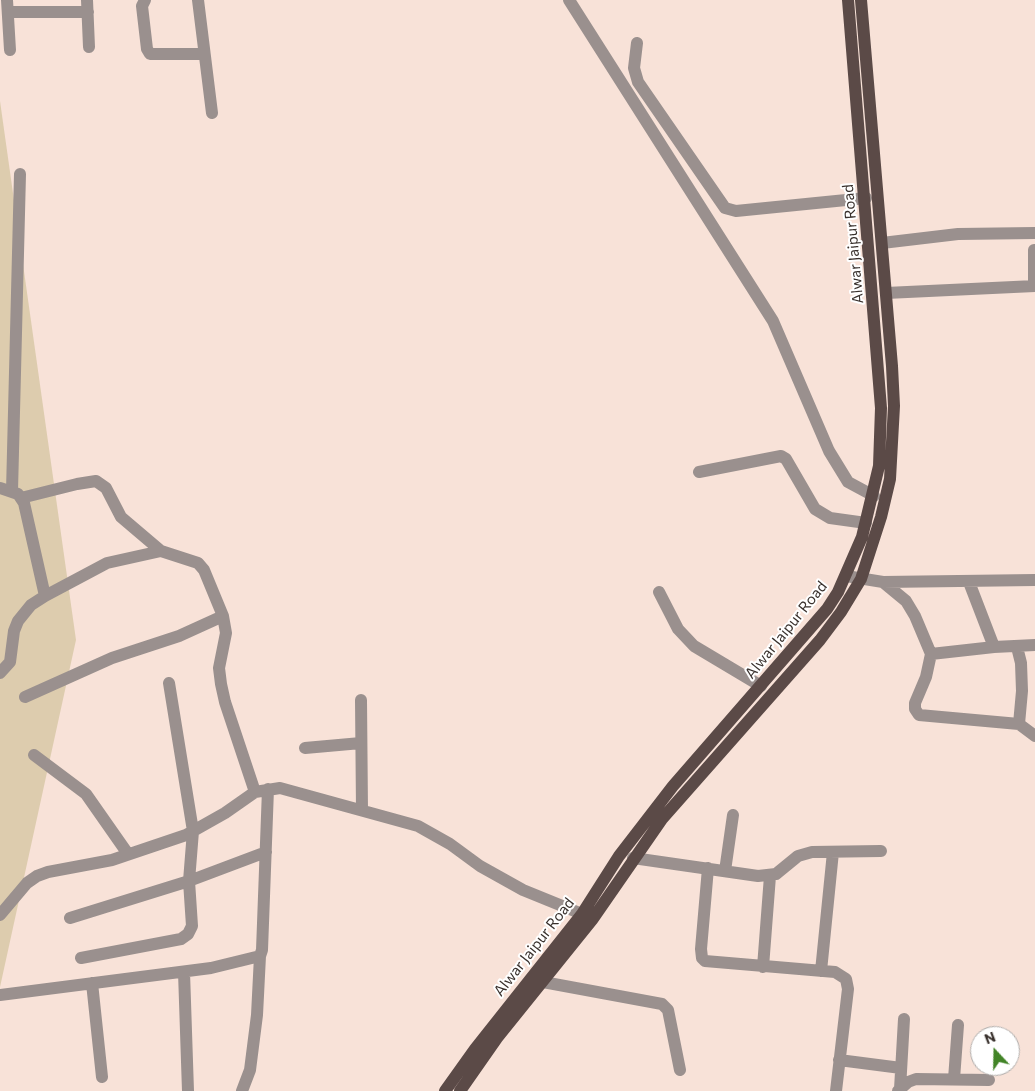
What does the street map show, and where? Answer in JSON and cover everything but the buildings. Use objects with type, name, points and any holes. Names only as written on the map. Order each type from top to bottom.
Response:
[{"type":"main road","name":"Alwar Jaipur Road","points":[[460,1091],[497,1038],[544,982],[587,917],[619,856],[673,786],[827,609],[846,576],[866,523],[874,496],[879,466],[881,408],[866,198],[848,0]]},
{"type":"main road","name":"Alwar Jaipur Road","points":[[445,1091],[475,1049],[587,917],[685,791],[820,640],[841,612],[861,579],[881,517],[890,479],[893,448],[892,366],[861,0]]},
{"type":"main road","points":[[870,263],[884,262]]},
{"type":"street","points":[[145,0],[142,6],[147,49],[150,54],[204,54]]},
{"type":"street","points":[[198,0],[212,113]]},
{"type":"street","points":[[569,0],[773,322],[829,451],[848,482],[874,496]]},
{"type":"street","points":[[10,50],[7,6],[87,6],[89,47]]},
{"type":"street","points":[[637,43],[634,68],[638,82],[725,208],[736,211],[866,198]]},
{"type":"street","points":[[20,174],[11,492],[26,510],[45,596]]},
{"type":"street","points":[[882,243],[958,234],[1035,233]]},
{"type":"street","points":[[886,292],[1034,286],[1034,250]]},
{"type":"street","points":[[699,472],[780,456],[786,459],[815,509],[830,518],[866,523]]},
{"type":"street","points":[[11,492],[96,481],[106,488],[121,517],[161,551],[198,563],[204,570],[223,616],[226,633],[220,668],[225,702],[255,792]]},
{"type":"street","points":[[0,673],[10,662],[14,631],[18,621],[31,605],[107,564],[161,551]]},
{"type":"street","points":[[846,576],[883,582],[1035,580]]},
{"type":"street","points":[[883,582],[906,600],[931,654],[926,677],[915,703],[915,710],[919,715],[1020,724],[1035,736]]},
{"type":"street","points":[[969,582],[994,647]]},
{"type":"street","points":[[659,592],[678,629],[694,646],[761,686]]},
{"type":"street","points":[[25,697],[112,658],[178,636],[223,616]]},
{"type":"street","points":[[931,654],[994,647],[1017,648],[1035,645]]},
{"type":"street","points":[[1017,648],[1021,663],[1020,724]]},
{"type":"street","points":[[81,958],[181,939],[188,934],[192,926],[189,881],[193,831],[169,683]]},
{"type":"street","points":[[361,700],[362,810]]},
{"type":"street","points":[[305,748],[361,743]]},
{"type":"street","points":[[34,755],[86,794],[128,854]]},
{"type":"street","points":[[242,1091],[252,1061],[258,1015],[268,789]]},
{"type":"street","points":[[0,915],[27,883],[37,876],[48,872],[112,860],[193,831],[255,792],[268,789],[292,790],[418,826],[450,844],[480,866],[523,890],[587,917]]},
{"type":"street","points":[[725,871],[733,815]]},
{"type":"street","points":[[633,858],[770,876],[776,874],[798,856],[812,852],[881,851]]},
{"type":"street","points":[[70,918],[189,881],[266,852]]},
{"type":"street","points":[[821,971],[833,852]]},
{"type":"street","points":[[708,868],[702,958],[714,964],[835,972],[846,980],[848,989],[836,1091]]},
{"type":"street","points":[[763,967],[770,876]]},
{"type":"street","points":[[0,995],[211,968],[260,956]]},
{"type":"street","points":[[184,972],[188,1091]]},
{"type":"street","points":[[544,982],[662,1004],[668,1010],[680,1070]]},
{"type":"street","points":[[92,983],[102,1077]]},
{"type":"street","points":[[899,1090],[904,1019]]},
{"type":"street","points":[[954,1080],[958,1025]]},
{"type":"street","points":[[839,1060],[901,1068]]},
{"type":"street","points":[[899,1090],[916,1079],[989,1080]]},
{"type":"shaded area","points":[[0,101],[76,640],[0,987]]}]
